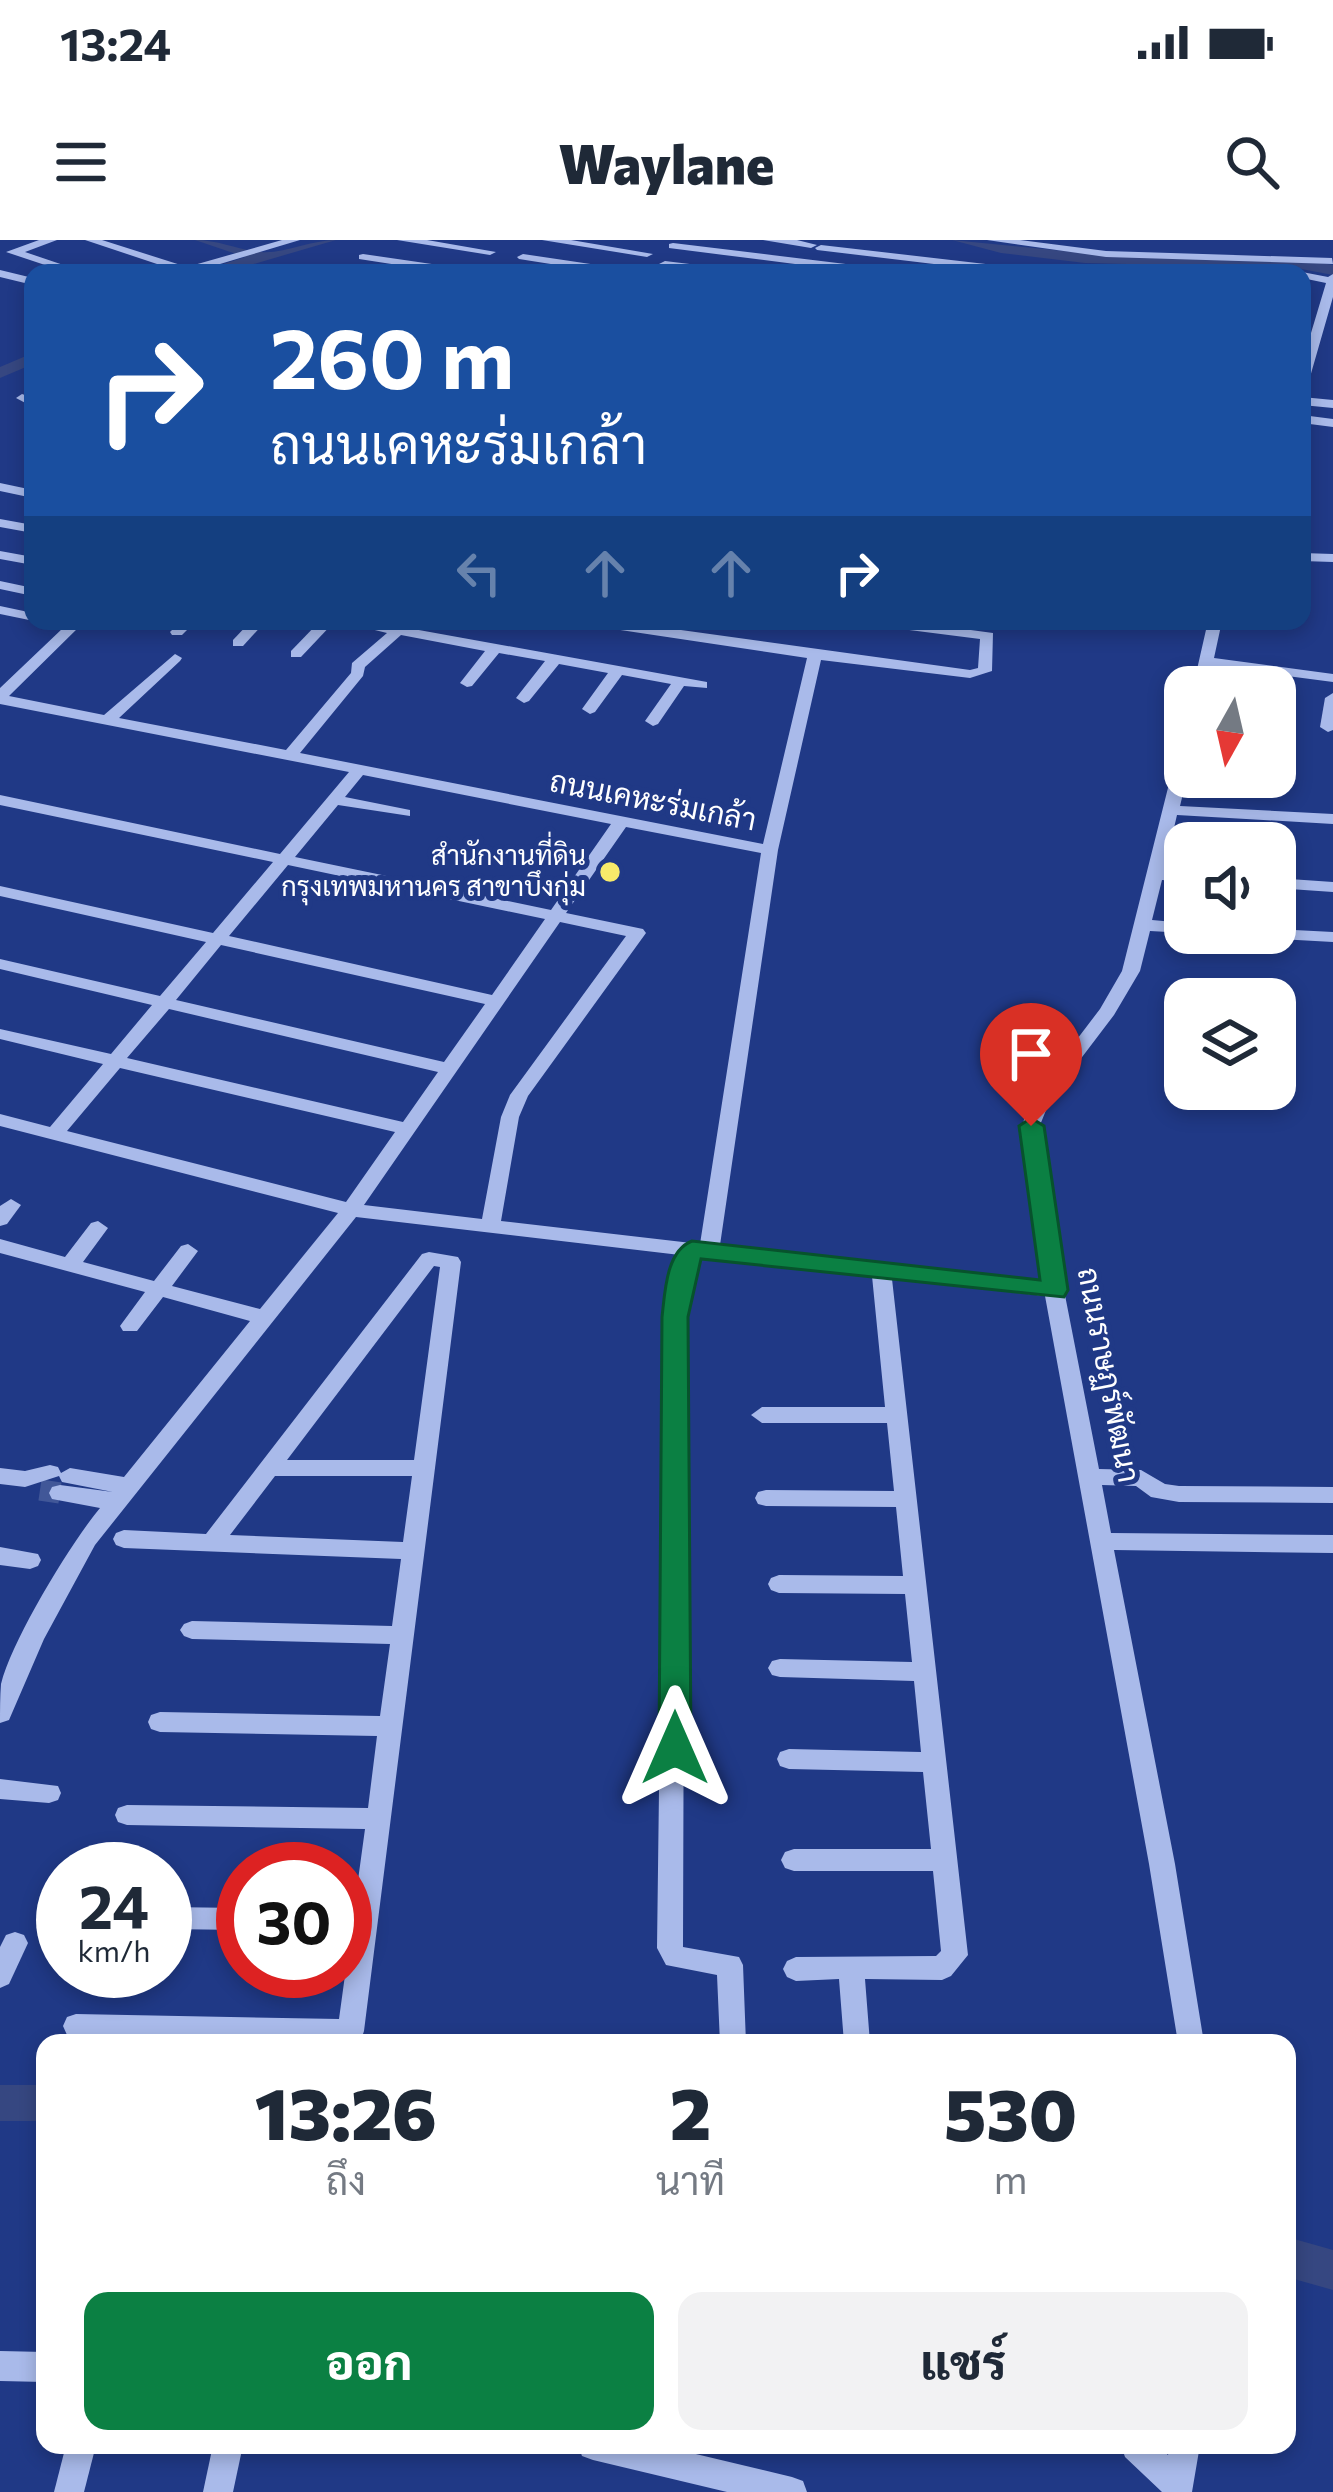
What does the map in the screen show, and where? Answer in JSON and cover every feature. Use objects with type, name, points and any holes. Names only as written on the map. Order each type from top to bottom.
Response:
[{"type":"street","points":[[7,254],[51,240]]},
{"type":"street","points":[[224,240],[253,250]]},
{"type":"street","points":[[205,264],[294,240]]},
{"type":"street","points":[[403,240],[490,253]]},
{"type":"street","points":[[485,264],[484,259],[503,240]]},
{"type":"street","points":[[546,264],[518,261],[545,240],[647,254]]},
{"type":"street","points":[[751,240],[917,259],[963,257],[996,264]]},
{"type":"street","points":[[867,264],[883,240]]},
{"type":"street","points":[[993,240],[1052,250],[1330,257]]},
{"type":"street","points":[[1163,254],[1169,240]]},
{"type":"street","points":[[1249,240],[1255,257]]},
{"type":"street","points":[[749,264],[769,241]]},
{"type":"street","points":[[917,259],[926,241]]},
{"type":"street","points":[[89,243],[109,254]]},
{"type":"street","points":[[89,243],[159,264]]},
{"type":"street","points":[[673,246],[821,264]]},
{"type":"street","points":[[7,254],[46,264]]},
{"type":"street","points":[[363,257],[411,264]]},
{"type":"street","points":[[1311,361],[1332,279]]},
{"type":"street","points":[[0,697],[70,630]]},
{"type":"street","points":[[238,643],[251,630]]},
{"type":"street","points":[[296,654],[319,630]]},
{"type":"street","points":[[393,630],[702,685]]},
{"type":"street","points":[[646,630],[815,656],[970,674],[985,671],[988,636],[941,630]]},
{"type":"street","points":[[1205,666],[1213,630]]},
{"type":"street","points":[[289,757],[358,673],[370,670],[378,660],[374,656],[398,631]]},
{"type":"street","points":[[467,683],[495,649]]},
{"type":"street","points":[[770,850],[815,656]]},
{"type":"street","points":[[106,720],[175,658]]},
{"type":"street","points":[[524,698],[555,659]]},
{"type":"street","points":[[1206,661],[1333,679]]},
{"type":"street","points":[[590,709],[617,670]]},
{"type":"street","points":[[653,721],[680,681]]},
{"type":"street","name":"ถนนเคหะร่มเกล้า","points":[[0,697],[770,850],[701,1251],[682,1273],[675,1317],[670,1948],[675,1957],[730,1965],[733,2034]]},
{"type":"street","points":[[1328,727],[1333,698]]},
{"type":"street","points":[[54,1134],[358,771]]},
{"type":"street","name":"ถนนราษฏร์พัฒนา","points":[[1175,798],[1144,926],[1120,993],[1032,1117],[1054,1290],[1189,2034]]},
{"type":"street","points":[[0,800],[637,933],[519,1095],[510,1117],[490,1227]]},
{"type":"street","points":[[334,800],[404,813]]},
{"type":"street","points":[[1172,810],[1333,819]]},
{"type":"street","points":[[0,1713],[33,1638],[87,1539],[351,1210],[620,823]]},
{"type":"street","points":[[1157,874],[1164,875]]},
{"type":"street","points":[[1296,884],[1333,887]]},
{"type":"street","points":[[0,891],[497,1001]]},
{"type":"street","points":[[1144,926],[1164,927]]},
{"type":"street","points":[[1296,935],[1333,937]]},
{"type":"street","points":[[0,964],[450,1069]]},
{"type":"street","points":[[0,1034],[406,1129]]},
{"type":"street","points":[[0,1120],[351,1210],[1054,1290]]},
{"type":"street","points":[[372,1847],[423,1468],[440,1260],[453,1223]]},
{"type":"street","points":[[69,1264],[98,1228]]},
{"type":"street","points":[[0,1246],[265,1318]]},
{"type":"street","points":[[130,1326],[188,1251]]},
{"type":"street","points":[[211,1544],[440,1260]]},
{"type":"street","points":[[796,1969],[943,1968],[955,1954],[881,1269]]},
{"type":"street","points":[[762,1415],[898,1415]]},
{"type":"street","points":[[269,1468],[423,1468]]},
{"type":"street","points":[[0,1476],[122,1494]]},
{"type":"street","points":[[1089,1477],[1141,1478],[1159,1491],[1178,1494],[1333,1495]]},
{"type":"street","points":[[766,1498],[906,1498]]},
{"type":"street","points":[[124,1539],[411,1551]]},
{"type":"street","points":[[1103,1541],[1333,1544]]},
{"type":"street","points":[[0,1556],[30,1560]]},
{"type":"street","points":[[779,1584],[916,1585]]},
{"type":"street","points":[[192,1630],[401,1635]]},
{"type":"street","points":[[779,1668],[923,1672]]},
{"type":"street","points":[[160,1722],[389,1726]]},
{"type":"street","points":[[789,1759],[932,1762]]},
{"type":"street","points":[[0,1789],[49,1793]]},
{"type":"street","points":[[127,1816],[378,1819]]},
{"type":"street","points":[[794,1860],[942,1860]]},
{"type":"street","points":[[0,1976],[15,1943]]},
{"type":"street","points":[[851,1967],[856,2034]]},
{"type":"street","points":[[350,2034],[352,1998]]},
{"type":"street","points":[[76,2026],[275,2034]]},
{"type":"street","points":[[0,2366],[36,2367]]},
{"type":"street","points":[[69,2492],[79,2454]]},
{"type":"street","points":[[218,2492],[226,2454]]},
{"type":"street","points":[[631,2454],[792,2492]]},
{"type":"street","points":[[1144,2454],[1177,2489]]},
{"type":"street","points":[[1177,2489],[1183,2454]]},
{"type":"waterway","points":[[203,240],[261,257]]},
{"type":"waterway","points":[[238,264],[328,240]]},
{"type":"waterway","points":[[960,240],[1085,258],[1301,264]]},
{"type":"waterway","points":[[1311,266],[1333,270]]},
{"type":"waterway","points":[[0,373],[24,362]]},
{"type":"waterway","points":[[0,2103],[36,2103]]},
{"type":"waterway","points":[[1296,2260],[1333,2270]]},
{"type":"tunnel","points":[[40,1490],[60,1493]]},
{"type":"place","name":"สำนักงานที่ดิน กรุงเทพมหานคร สาขาบึงกุ่ม","points":[[610,872]]},
{"type":"route","points":[[675,1748],[675,1317],[677,1292],[692,1250],[1054,1290],[1031,1126]]}]
